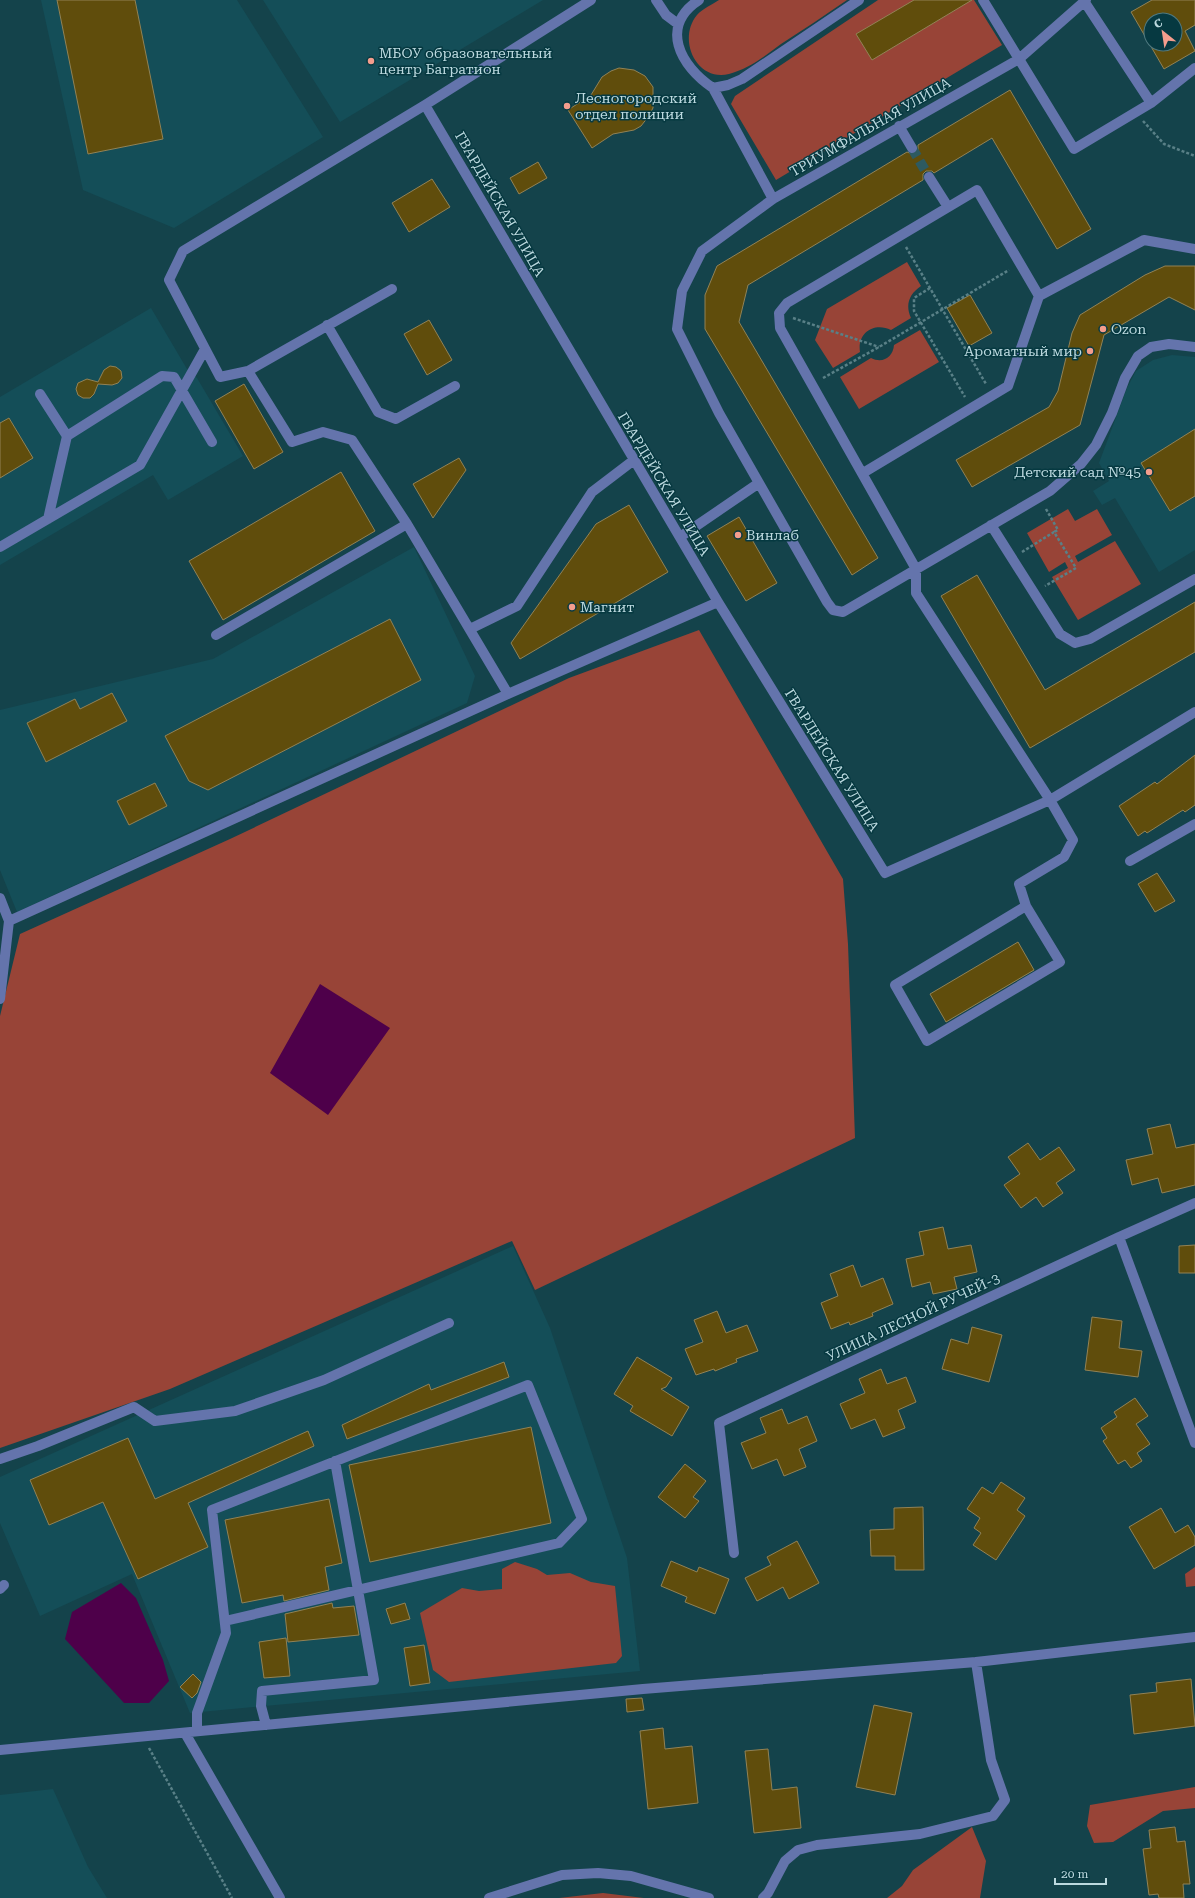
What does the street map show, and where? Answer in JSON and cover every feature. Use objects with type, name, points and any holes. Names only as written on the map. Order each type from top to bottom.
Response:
[{"type":"street","points":[[392,289],[248,371],[220,377],[169,280],[183,251],[425,105],[591,0]]},
{"type":"street","points":[[656,0],[666,15],[678,24]]},
{"type":"street","points":[[699,0],[683,14],[678,24],[676,35],[677,45],[701,80],[713,88],[773,199]]},
{"type":"street","points":[[713,88],[728,85],[742,79],[860,0]]},
{"type":"street","points":[[983,0],[1074,149],[1151,103],[1195,68]]},
{"type":"street","points":[[1085,1],[1151,103]]},
{"type":"street","name":"ТРИУМФАЛЬНАЯ УЛИЦА","points":[[1085,1],[1019,59],[773,199],[702,251],[682,291],[677,329],[719,413],[823,595],[834,610],[843,612],[1050,491],[1071,473],[1096,445],[1112,412],[1125,378],[1138,356],[1151,347],[1163,345],[1170,344],[1195,347]]},
{"type":"street","name":"ГВАРДЕЙСКАЯ УЛИЦА","points":[[425,105],[718,602],[885,873],[1050,800]]},
{"type":"street","points":[[899,126],[912,148]]},
{"type":"street","points":[[929,177],[948,207]]},
{"type":"street","points":[[1026,906],[895,985],[928,1041],[1060,962],[1026,906],[1019,884],[1064,857],[1073,840],[1050,800],[916,593],[916,569],[780,328],[779,313],[787,303],[976,190],[1039,296]]},
{"type":"street","points":[[863,473],[1008,386],[1039,296],[1144,240],[1195,249]]},
{"type":"street","points":[[327,325],[378,412],[396,419],[455,386]]},
{"type":"street","points":[[0,547],[140,465],[205,349]]},
{"type":"street","points":[[248,371],[292,442],[323,432],[352,440],[407,524],[508,694]]},
{"type":"street","points":[[48,519],[67,436],[162,376],[174,377],[212,442]]},
{"type":"street","points":[[40,394],[67,436]]},
{"type":"street","points":[[470,629],[518,606],[592,492],[634,460]]},
{"type":"street","points":[[680,537],[759,483]]},
{"type":"street","points":[[216,635],[407,524]]},
{"type":"street","points":[[991,525],[1060,634],[1075,643],[1090,639],[1195,579]]},
{"type":"street","points":[[9,921],[508,694],[718,602]]},
{"type":"street","points":[[1050,800],[1195,712]]},
{"type":"street","points":[[1130,861],[1195,824]]},
{"type":"street","points":[[0,898],[9,921],[0,999]]},
{"type":"street","name":"УЛИЦА ЛЕСНОЙ РУЧЕЙ-3","points":[[734,1552],[719,1422],[1195,1203]]},
{"type":"street","points":[[1119,1237],[1195,1443]]},
{"type":"street","points":[[0,1459],[38,1446],[134,1407],[155,1421],[235,1411],[324,1380],[449,1323]]},
{"type":"street","points":[[197,1731],[197,1713],[226,1633],[212,1510],[528,1385],[582,1520],[559,1543],[225,1621]]},
{"type":"street","points":[[266,1725],[261,1706],[262,1691],[374,1680],[335,1461]]},
{"type":"street","points":[[0,1750],[651,1688],[976,1662],[1195,1637]]},
{"type":"street","points":[[763,1898],[768,1893],[785,1861],[798,1850],[816,1845],[920,1834],[993,1816],[1005,1800],[991,1760],[976,1662]]},
{"type":"street","points":[[185,1733],[280,1898]]},
{"type":"street","points":[[490,1898],[562,1875],[598,1873],[631,1876],[709,1898]]},
{"type":"path","points":[[1135,112],[1164,144],[1195,156]]},
{"type":"path","points":[[899,236],[993,395]]},
{"type":"path","points":[[812,384],[879,347],[1020,264]]},
{"type":"path","points":[[930,288],[914,298],[914,311],[971,408]]},
{"type":"path","points":[[779,313],[879,347]]},
{"type":"path","points":[[1012,558],[1058,530],[1039,497]]},
{"type":"path","points":[[1034,592],[1076,568],[1054,532]]},
{"type":"path","points":[[142,1736],[232,1898]]},
{"type":"shaded area","points":[[41,0],[237,0],[323,137],[174,228],[83,190]]},
{"type":"shaded area","name":"МБОУ образовательный центр Багратион","points":[[263,0],[543,0],[340,122]]},
{"type":"shaded area","points":[[719,0],[847,0],[750,65],[736,72],[717,75],[707,72],[699,65],[693,56],[689,35],[691,25],[697,15]]},
{"type":"shaded area","points":[[878,0],[974,0],[1002,45],[776,180],[731,104],[735,96]]},
{"type":"shaded area","points":[[907,262],[921,286],[909,300],[908,309],[911,318],[891,330],[879,327],[868,331],[861,339],[860,352],[833,368],[815,340],[827,309]]},
{"type":"shaded area","points":[[151,308],[187,369],[197,378],[243,456],[168,500],[153,475],[0,565],[0,397]]},
{"type":"shaded area","points":[[920,330],[939,362],[859,409],[840,377],[871,358],[875,360],[883,360],[887,358],[892,353],[894,345]]},
{"type":"shaded area","name":"Детский сад №45","points":[[1172,355],[1195,357],[1195,550],[1159,572],[1115,498],[1102,505],[1093,491],[1109,481],[1099,463],[1127,388],[1136,371],[1153,360]]},
{"type":"shaded area","points":[[1068,509],[1075,521],[1097,509],[1112,535],[1075,556],[1078,562],[1115,541],[1141,584],[1078,620],[1052,577],[1068,568],[1065,562],[1049,572],[1027,533]]},
{"type":"shaded area","points":[[414,547],[475,676],[467,703],[17,912],[0,870],[0,710],[213,659]]},
{"type":"shaded area","points":[[699,630],[843,879],[848,944],[855,1138],[535,1290],[512,1241],[170,1389],[0,1448],[0,1016],[20,934],[230,839],[569,678]]},
{"type":"shaded area","points":[[320,984],[390,1028],[328,1115],[270,1073]]},
{"type":"shaded area","points":[[513,1246],[550,1328],[627,1558],[640,1671],[190,1713],[132,1574],[40,1616],[0,1523],[0,1477]]},
{"type":"shaded area","points":[[515,1562],[537,1569],[547,1575],[570,1573],[591,1582],[615,1586],[622,1656],[616,1663],[449,1682],[433,1670],[420,1613],[462,1588],[479,1591],[502,1589],[502,1569]]},
{"type":"shaded area","points":[[1195,1567],[1195,1586],[1186,1587],[1185,1574]]},
{"type":"shaded area","points":[[121,1583],[136,1598],[163,1660],[169,1681],[149,1703],[124,1703],[65,1639],[72,1612]]},
{"type":"shaded area","points":[[1195,1787],[1195,1808],[1163,1811],[1113,1842],[1094,1843],[1087,1826],[1090,1805]]},
{"type":"shaded area","points":[[53,1789],[88,1867],[107,1898],[0,1898],[0,1795]]},
{"type":"shaded area","points":[[972,1827],[986,1861],[980,1898],[887,1898],[902,1886],[913,1870]]},
{"type":"shaded area","points":[[603,1893],[644,1898],[559,1898]]},
{"type":"building","points":[[57,0],[135,0],[163,139],[88,154]]},
{"type":"building","points":[[914,0],[972,0],[872,60],[856,34]]},
{"type":"building","points":[[1152,0],[1195,0],[1195,25],[1185,31],[1195,51],[1164,69],[1154,52],[1183,52],[1183,12],[1143,12],[1143,33],[1131,12]]},
{"type":"building","points":[[619,68],[634,70],[645,76],[653,87],[653,108],[641,126],[634,130],[613,134],[592,148],[568,110],[591,95],[602,77]]},
{"type":"building","points":[[1010,90],[1091,229],[1057,249],[992,138],[934,173],[932,171],[926,171],[923,174],[923,180],[748,285],[739,322],[878,558],[852,575],[705,329],[705,295],[717,266],[907,152],[915,154],[918,151],[918,145]]},
{"type":"building","points":[[538,162],[547,178],[519,194],[510,178]]},
{"type":"building","points":[[432,179],[450,207],[409,232],[392,203]]},
{"type":"building","points":[[1165,266],[1195,266],[1195,310],[1169,297],[1104,335],[1080,425],[972,487],[956,460],[1049,407],[1058,391],[1072,333],[1080,315],[1145,275]]},
{"type":"building","points":[[970,295],[992,333],[969,346],[947,308]]},
{"type":"building","points":[[429,320],[452,360],[427,375],[404,334]]},
{"type":"building","points":[[110,366],[116,367],[121,371],[122,378],[118,383],[112,385],[98,384],[94,394],[90,398],[83,398],[78,395],[76,389],[78,383],[87,379],[98,382],[104,370]]},
{"type":"building","points":[[244,384],[283,452],[254,469],[215,401]]},
{"type":"building","points":[[9,418],[33,458],[0,478],[0,423]]},
{"type":"building","points":[[1195,429],[1195,496],[1170,511],[1141,463]]},
{"type":"building","points":[[459,458],[466,470],[433,518],[413,484]]},
{"type":"building","points":[[341,472],[375,531],[223,620],[189,561]]},
{"type":"building","name":"Магнит","points":[[629,505],[668,572],[520,659],[511,643],[596,524]]},
{"type":"building","points":[[739,517],[777,583],[746,601],[707,536]]},
{"type":"building","points":[[977,575],[1045,690],[1195,602],[1195,652],[1030,748],[941,596]]},
{"type":"building","points":[[390,619],[421,680],[208,790],[189,781],[165,736]]},
{"type":"building","points":[[112,693],[127,721],[46,762],[27,723],[75,699],[80,709]]},
{"type":"building","points":[[1195,755],[1195,805],[1185,812],[1183,810],[1147,833],[1145,831],[1138,836],[1119,806],[1155,782],[1157,784]]},
{"type":"building","points":[[155,783],[167,806],[129,825],[117,801]]},
{"type":"building","points":[[1157,873],[1175,901],[1155,912],[1138,884]]},
{"type":"building","points":[[1018,942],[1034,970],[946,1022],[930,994]]},
{"type":"building","points":[[1170,1124],[1176,1148],[1195,1144],[1195,1185],[1162,1193],[1158,1178],[1132,1185],[1126,1160],[1153,1154],[1147,1129]]},
{"type":"building","points":[[1028,1143],[1040,1160],[1059,1147],[1075,1170],[1056,1183],[1063,1193],[1043,1207],[1036,1197],[1021,1208],[1004,1185],[1020,1174],[1008,1157]]},
{"type":"building","points":[[943,1227],[948,1249],[971,1245],[977,1272],[954,1277],[957,1289],[933,1294],[930,1282],[912,1287],[906,1259],[924,1255],[919,1232]]},
{"type":"building","points":[[1195,1245],[1195,1273],[1179,1273],[1179,1246]]},
{"type":"building","points":[[853,1265],[861,1287],[883,1278],[893,1304],[872,1313],[873,1316],[850,1325],[849,1322],[831,1329],[821,1303],[838,1296],[830,1274]]},
{"type":"building","points":[[717,1311],[726,1333],[747,1325],[758,1351],[736,1359],[737,1362],[715,1371],[714,1369],[696,1375],[685,1349],[703,1342],[694,1320]]},
{"type":"building","points":[[1092,1317],[1122,1321],[1119,1348],[1142,1351],[1138,1377],[1085,1370]]},
{"type":"building","points":[[972,1327],[1002,1335],[989,1382],[942,1369],[951,1339],[968,1344]]},
{"type":"building","points":[[637,1357],[672,1378],[666,1387],[661,1389],[689,1407],[672,1436],[630,1411],[633,1406],[614,1394]]},
{"type":"building","points":[[504,1362],[509,1377],[347,1439],[342,1425],[429,1384],[431,1390]]},
{"type":"building","points":[[881,1369],[887,1384],[906,1377],[916,1402],[898,1410],[905,1428],[883,1437],[875,1419],[851,1429],[840,1404],[865,1393],[859,1379]]},
{"type":"building","points":[[1135,1398],[1148,1416],[1136,1424],[1150,1444],[1137,1453],[1142,1461],[1131,1468],[1125,1460],[1118,1464],[1103,1441],[1107,1438],[1101,1428],[1117,1417],[1114,1412]]},
{"type":"building","points":[[782,1409],[788,1424],[807,1416],[817,1441],[799,1449],[806,1467],[784,1476],[777,1459],[752,1469],[741,1443],[766,1433],[760,1418]]},
{"type":"building","points":[[531,1427],[551,1523],[370,1562],[349,1465]]},
{"type":"building","points":[[308,1431],[314,1446],[188,1503],[208,1547],[138,1579],[103,1502],[49,1525],[30,1480],[128,1438],[155,1499]]},
{"type":"building","points":[[685,1464],[706,1481],[693,1497],[699,1501],[685,1518],[658,1497]]},
{"type":"building","points":[[1001,1482],[1025,1498],[1017,1510],[1025,1516],[996,1560],[973,1545],[981,1533],[974,1528],[980,1518],[967,1509],[982,1487],[993,1494]]},
{"type":"building","points":[[329,1499],[342,1563],[325,1567],[329,1590],[284,1601],[283,1595],[242,1603],[225,1520]]},
{"type":"building","points":[[923,1507],[924,1570],[895,1570],[895,1556],[871,1556],[870,1530],[894,1529],[894,1508]]},
{"type":"building","points":[[1161,1508],[1175,1533],[1188,1525],[1195,1537],[1195,1545],[1154,1569],[1129,1527]]},
{"type":"building","points":[[797,1541],[819,1583],[789,1599],[783,1587],[757,1601],[745,1578],[771,1565],[767,1557]]},
{"type":"building","points":[[671,1561],[697,1572],[699,1567],[729,1579],[715,1614],[685,1602],[687,1597],[661,1586]]},
{"type":"building","points":[[332,1603],[333,1608],[354,1606],[359,1635],[288,1642],[285,1614]]},
{"type":"building","points":[[405,1603],[410,1619],[391,1624],[386,1609]]},
{"type":"building","points":[[286,1638],[290,1676],[264,1678],[259,1642]]},
{"type":"building","points":[[424,1645],[430,1683],[410,1686],[404,1648]]},
{"type":"building","points":[[193,1674],[201,1682],[197,1693],[192,1698],[180,1687]]},
{"type":"building","points":[[1191,1679],[1195,1726],[1134,1734],[1130,1695],[1157,1692],[1156,1683]]},
{"type":"building","points":[[642,1698],[644,1710],[627,1712],[626,1699]]},
{"type":"building","points":[[874,1705],[912,1713],[895,1795],[856,1787]]},
{"type":"building","points":[[663,1728],[665,1749],[692,1746],[698,1803],[648,1809],[640,1731]]},
{"type":"building","points":[[768,1749],[772,1790],[797,1787],[801,1828],[754,1833],[745,1751]]},
{"type":"building","points":[[1175,1827],[1177,1842],[1185,1841],[1190,1884],[1183,1884],[1184,1898],[1159,1898],[1158,1894],[1149,1895],[1143,1849],[1151,1848],[1149,1830]]},
{"type":"tunnel","points":[[912,148],[929,177]]},
{"type":"place","name":"МБОУ образовательный центр Багратион","points":[[371,61]]},
{"type":"place","name":"Лесногородский отдел полиции","points":[[567,106]]},
{"type":"place","name":"Ozon","points":[[1103,329]]},
{"type":"place","name":"Ароматный мир","points":[[1090,351]]},
{"type":"place","name":"Детский сад №45","points":[[1149,472]]},
{"type":"place","name":"Винлаб","points":[[738,535]]},
{"type":"place","name":"Магнит","points":[[572,607]]}]
